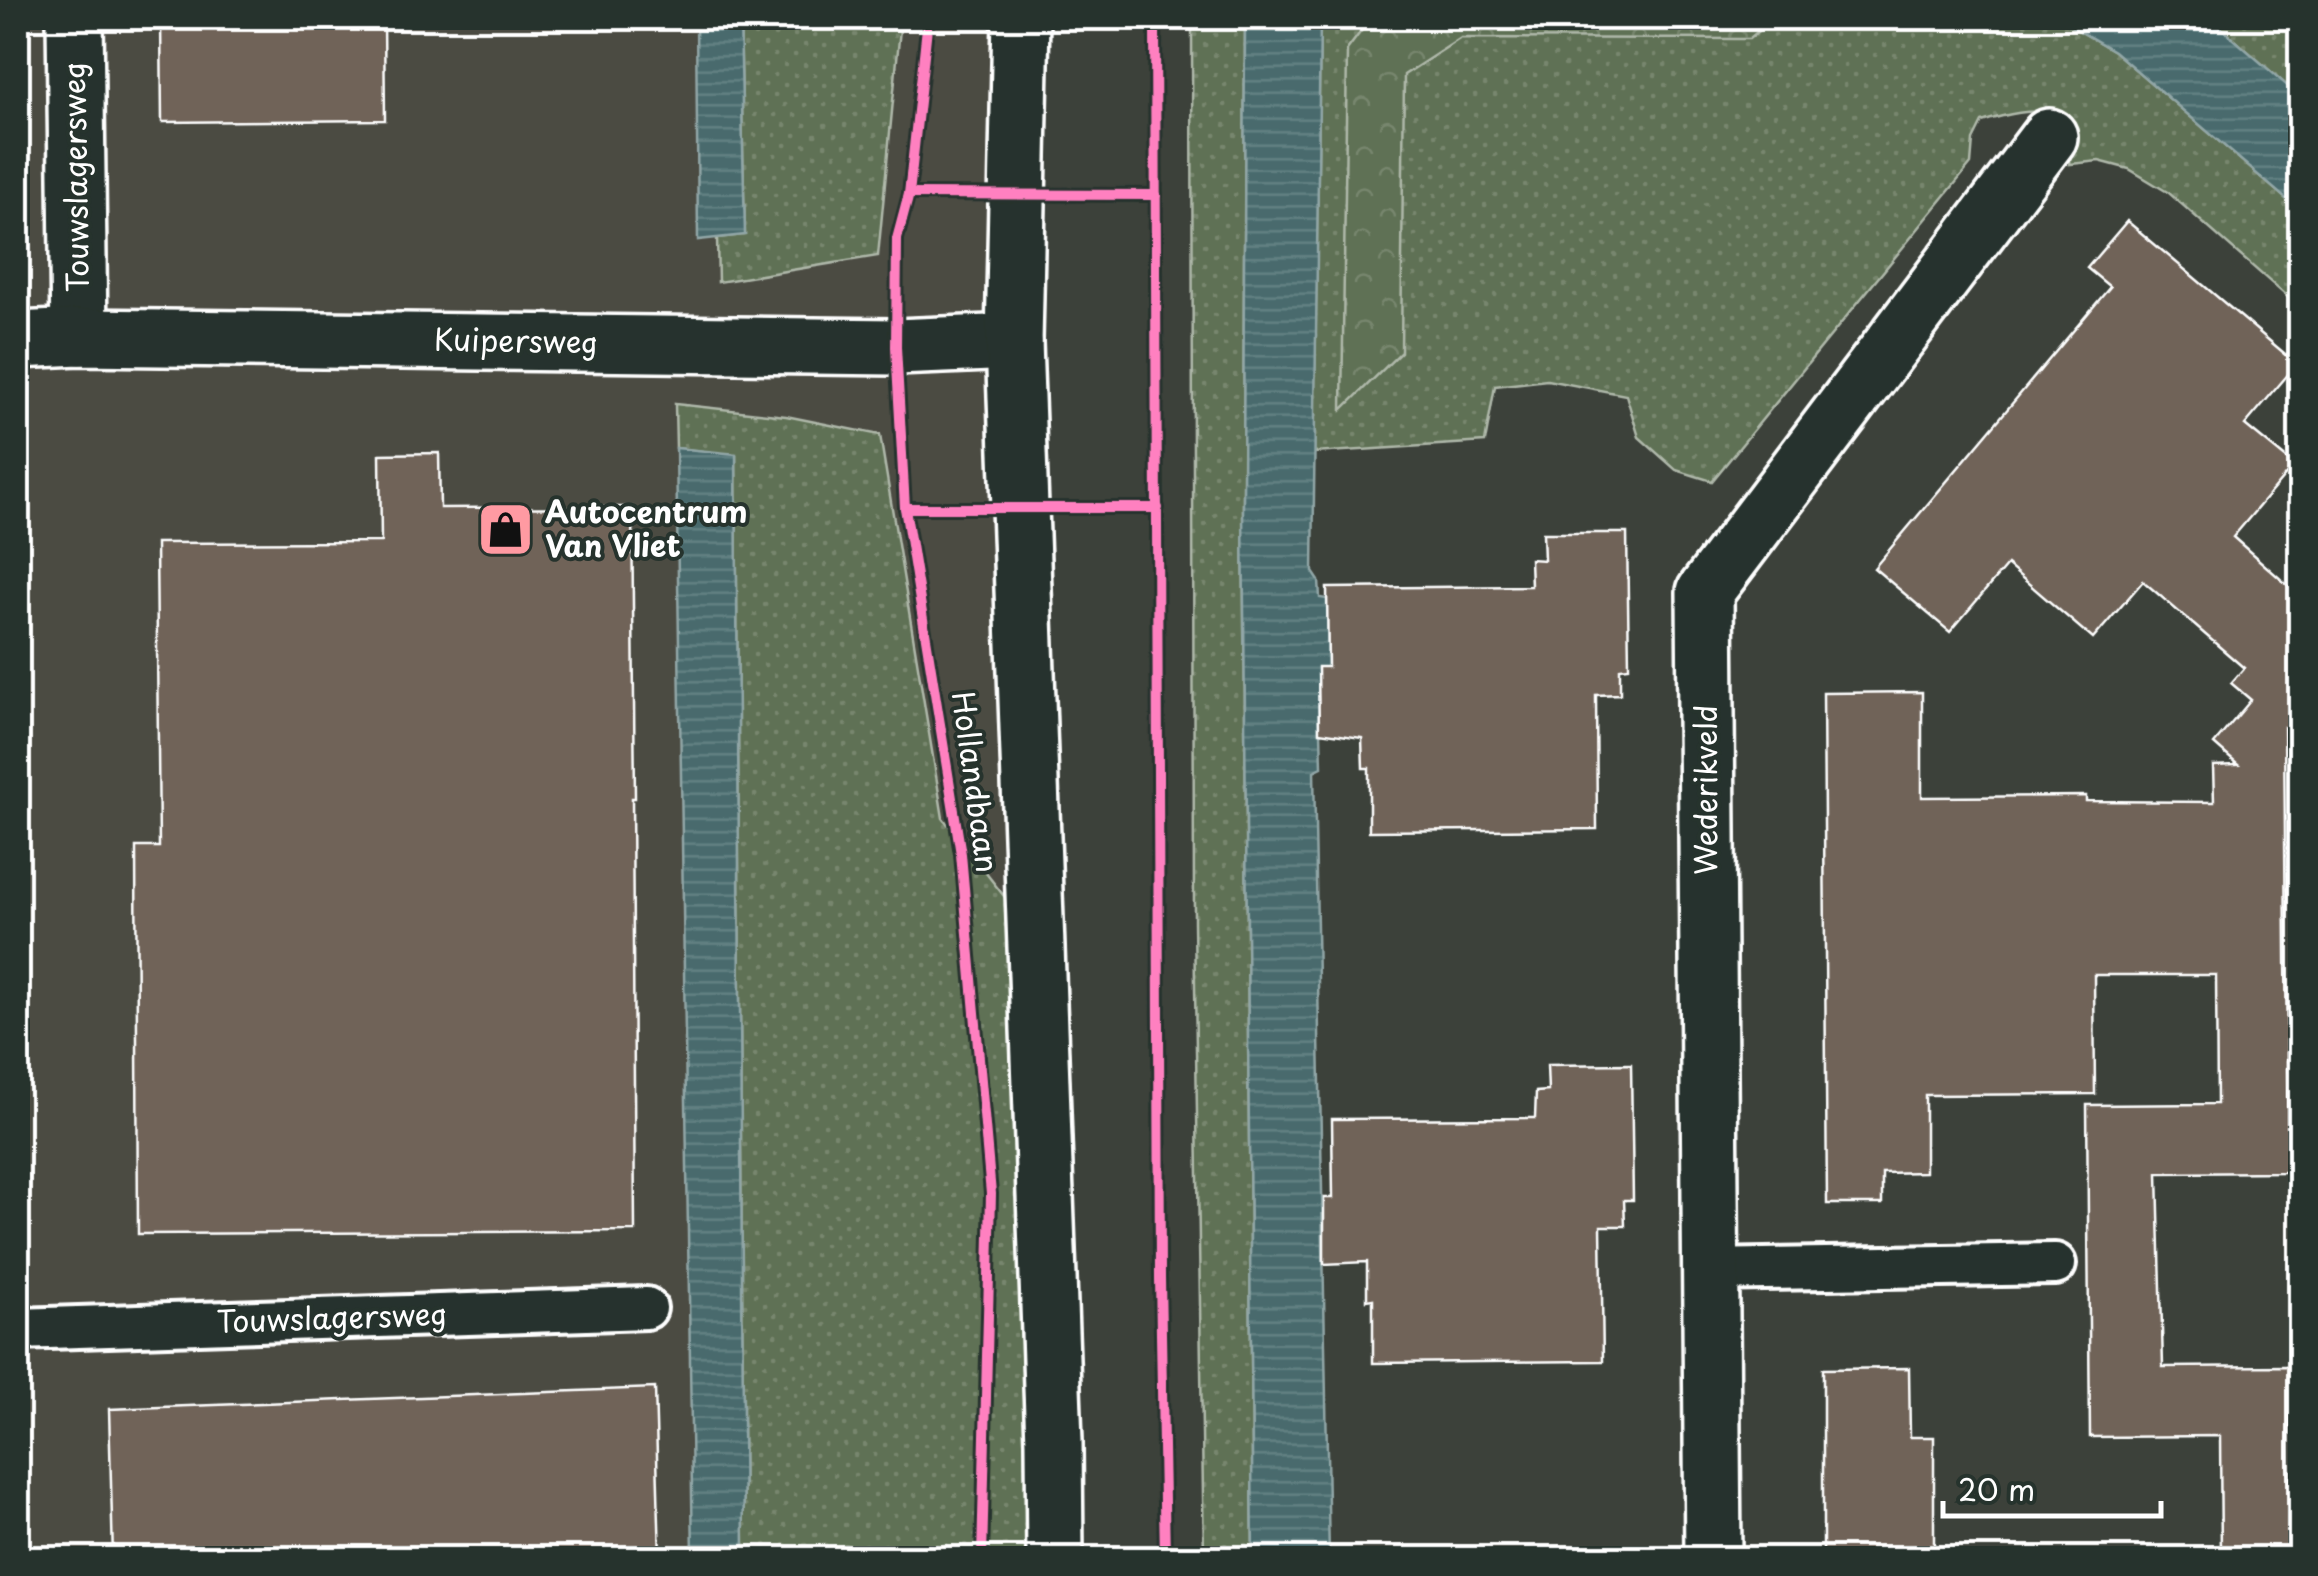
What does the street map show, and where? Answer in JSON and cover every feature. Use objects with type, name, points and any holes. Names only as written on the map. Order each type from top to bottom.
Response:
[{"type":"street","name":"Touwslagersweg","points":[[75,18],[80,337]]},
{"type":"street","name":"Hollandbaan","points":[[1021,18],[1014,342],[1056,1558]]},
{"type":"street","name":"Wederikveld","points":[[1713,1558],[1705,592],[2049,138]]},
{"type":"street","name":"Kuipersweg","points":[[18,340],[80,337],[896,347],[1014,342]]},
{"type":"lane","points":[[1710,1270],[2056,1264]]},
{"type":"lane","name":"Touwslagersweg","points":[[18,1329],[646,1308]]},
{"type":"shaded area","points":[[18,18],[1030,18],[1032,1558],[18,1558]]},
{"type":"green space","points":[[740,18],[901,18],[878,256],[718,282],[717,238],[745,235]]},
{"type":"green space","points":[[1192,18],[1245,18],[1243,507],[1253,1558],[1204,1558],[1194,922]]},
{"type":"green space","points":[[1320,18],[2057,18],[2114,51],[2300,211],[2300,308],[2169,193],[2129,169],[2099,161],[2070,164],[2071,152],[2058,114],[2019,113],[1982,122],[1973,140],[1971,164],[1712,481],[1676,470],[1639,437],[1626,395],[1547,380],[1495,386],[1485,442],[1314,453]]},
{"type":"green space","points":[[1371,18],[1773,18],[1749,39],[1461,38],[1404,75],[1401,352],[1342,410],[1347,50]]},
{"type":"green space","points":[[2210,18],[2300,18],[2300,97]]},
{"type":"green space","points":[[675,404],[786,416],[880,435],[943,818],[1007,900],[1030,1558],[744,1558],[736,455],[676,448]]},
{"type":"water","points":[[696,18],[740,18],[745,235],[698,240]]},
{"type":"water","points":[[1245,18],[1320,18],[1313,572],[1319,581],[1320,598],[1327,599],[1328,667],[1318,668],[1322,767],[1314,771],[1329,1558],[1253,1558],[1243,507]]},
{"type":"water","points":[[2057,18],[2210,18],[2300,97],[2300,211],[2114,51]]},
{"type":"water","points":[[676,448],[736,454],[744,1558],[693,1558]]},
{"type":"building","points":[[161,18],[384,18],[385,120],[162,122]]},
{"type":"building","points":[[2127,221],[2297,364],[2245,425],[2294,465],[2233,537],[2300,596],[2300,742],[2284,728],[2288,1172],[2158,1173],[2163,1367],[2289,1366],[2290,1558],[2221,1558],[2220,1436],[2090,1437],[2087,1105],[2217,1104],[2216,975],[2094,975],[2095,1094],[1925,1095],[1925,1172],[1882,1173],[1882,1204],[1827,1204],[1823,693],[1922,692],[1922,797],[2086,796],[2086,801],[2214,802],[2213,766],[2238,765],[2214,744],[2251,700],[2231,683],[2244,668],[2143,581],[2093,639],[2007,565],[1950,632],[1874,568],[2110,287],[2087,268]]},
{"type":"building","points":[[439,453],[440,508],[632,507],[635,1231],[138,1234],[136,847],[159,847],[156,543],[381,542],[380,454]]},
{"type":"building","points":[[1543,533],[1627,533],[1629,667],[1620,668],[1620,694],[1596,695],[1597,829],[1369,831],[1369,768],[1363,768],[1362,738],[1319,732],[1318,667],[1328,667],[1327,588],[1531,586],[1530,559],[1544,560]]},
{"type":"building","points":[[1631,1064],[1633,1200],[1624,1200],[1625,1226],[1601,1226],[1603,1361],[1373,1363],[1373,1299],[1367,1300],[1367,1262],[1324,1264],[1324,1198],[1333,1198],[1332,1119],[1535,1118],[1536,1092],[1548,1091],[1547,1065]]},
{"type":"building","points":[[1909,1368],[1910,1437],[1934,1437],[1934,1558],[1823,1558],[1823,1369]]},
{"type":"building","points":[[655,1388],[660,1558],[113,1558],[109,1409]]},
{"type":"cycle path","points":[[928,18],[909,194],[897,239],[896,347],[905,508],[961,854],[991,1194],[982,1558]]},
{"type":"cycle path","points":[[1155,18],[1160,1278],[1165,1558]]},
{"type":"cycle path","points":[[909,194],[1156,195]]},
{"type":"cycle path","points":[[905,508],[1158,508]]},
{"type":"place","name":"Autocentrum Van Vliet","points":[[506,530]]}]
